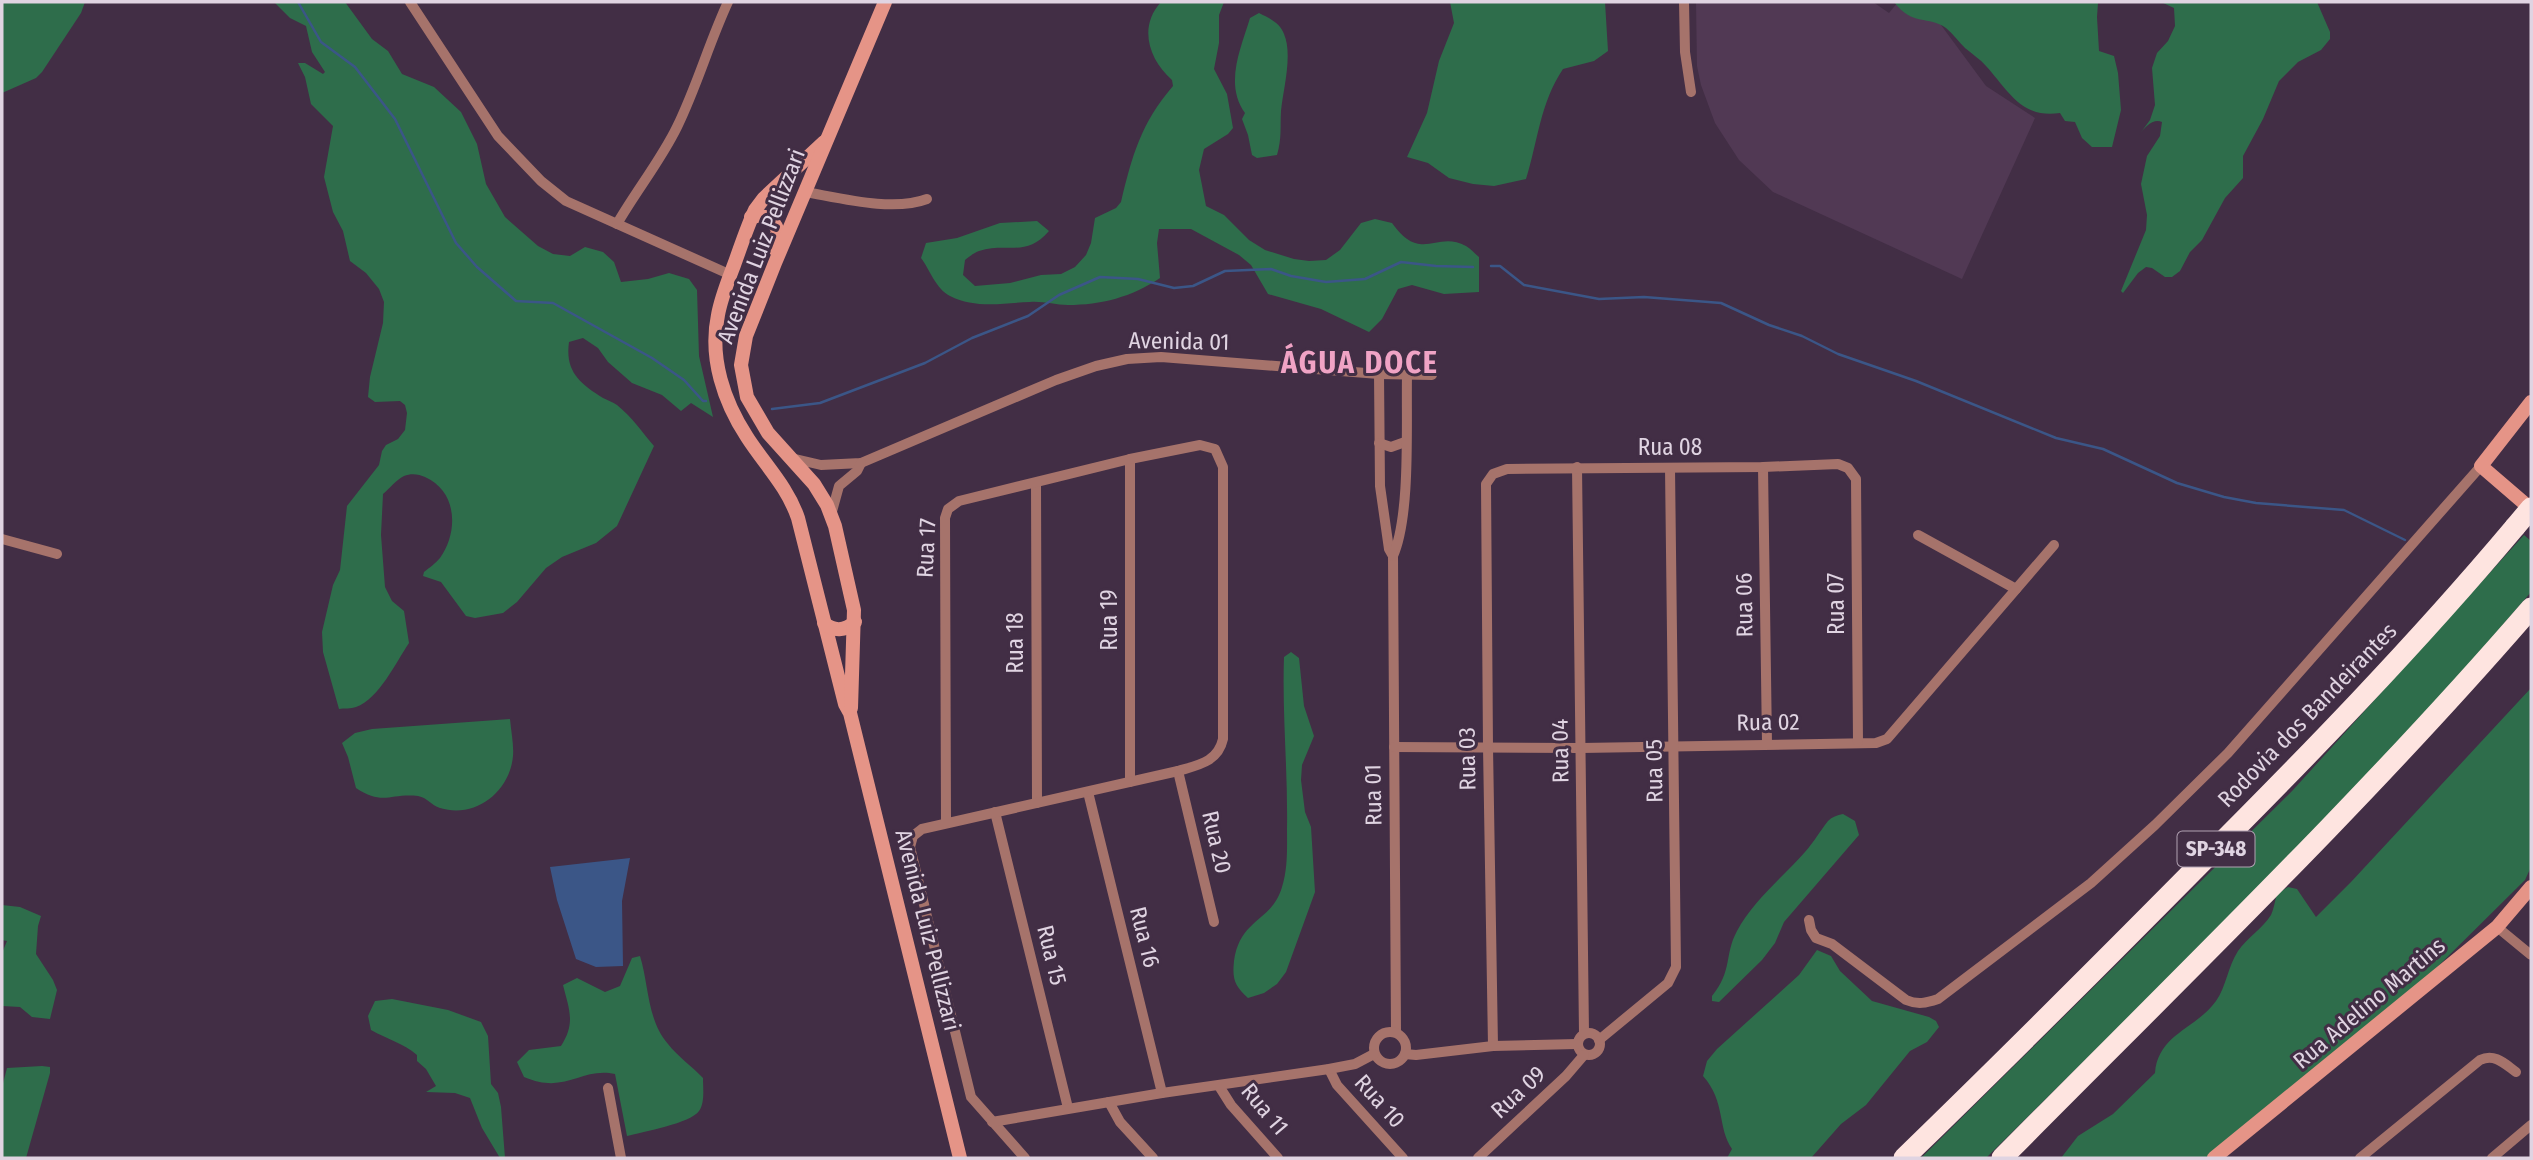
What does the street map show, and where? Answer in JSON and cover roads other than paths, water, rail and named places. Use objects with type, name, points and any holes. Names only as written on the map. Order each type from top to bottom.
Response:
[{"type":"highway","name":"Rodovia dos Bandeirantes","points":[[1904,1158],[2057,1009],[2285,779],[2456,596],[2531,508]]},
{"type":"highway","name":"SP-348","points":[[2002,1158],[2301,859],[2467,682],[2531,608]]},
{"type":"main road","name":"Avenida Luiz Pellizzari","points":[[850,713],[855,622],[852,598],[831,516],[814,484],[768,433],[747,397],[741,373],[741,357],[746,336],[824,142],[885,2]]},
{"type":"main road","name":"Avenida Luiz Pellizzari","points":[[824,142],[764,198],[751,217],[719,307],[715,337],[717,360],[725,395],[747,437],[779,478],[791,499],[845,704],[850,713],[960,1158]]},
{"type":"main road","points":[[751,217],[765,216],[777,227],[771,252],[775,263]]},
{"type":"main road","points":[[2531,402],[2481,466],[2531,508]]},
{"type":"main road","points":[[824,623],[838,630],[848,628],[855,622]]},
{"type":"main road","name":"Rua Adelino Martins","points":[[2214,1158],[2237,1142],[2497,927],[2530,891]]},
{"type":"main road","name":"Rua Adelino Martins","points":[[2227,1158],[2237,1142]]},
{"type":"street","points":[[410,2],[498,136],[519,159],[566,201],[731,275]]},
{"type":"street","points":[[617,223],[675,131],[696,87],[713,34],[729,2]]},
{"type":"street","points":[[1684,2],[1685,52],[1692,92]]},
{"type":"street","points":[[805,192],[893,204],[913,204],[927,199]]},
{"type":"street","name":"Avenida 01","points":[[791,458],[821,465],[861,463],[1056,380],[1126,359],[1161,357],[1378,374],[1432,375]]},
{"type":"street","points":[[1378,374],[1380,485],[1389,549],[1393,556]]},
{"type":"street","points":[[1393,556],[1397,547],[1402,512],[1407,375]]},
{"type":"street","points":[[1379,443],[1391,447],[1405,442]]},
{"type":"street","name":"Rua 17","points":[[946,823],[945,518],[948,509],[959,501],[1130,459],[1200,445],[1215,449],[1223,467],[1223,739],[1221,748],[1207,762],[1178,771]]},
{"type":"street","name":"Rua 19","points":[[1130,459],[1130,782]]},
{"type":"street","name":"Avenida 01","points":[[831,516],[839,485],[857,471],[861,463]]},
{"type":"street","name":"Rua 08","points":[[1493,474],[1507,469],[1577,467],[1763,467],[1838,464],[1848,468]]},
{"type":"street","points":[[1809,920],[1816,938],[1832,944],[1906,1000],[1925,1004],[1938,999],[2091,883],[2155,825],[2228,753],[2481,466]]},
{"type":"street","name":"Rua 04","points":[[1577,467],[1584,1034]]},
{"type":"street","name":"Rua 06","points":[[1763,467],[1768,743]]},
{"type":"street","name":"Rua 05","points":[[1599,1040],[1668,983],[1676,967],[1670,468]]},
{"type":"street","name":"Rua 07","points":[[1848,468],[1856,479],[1858,742]]},
{"type":"street","name":"Rua 03","points":[[1493,474],[1486,484],[1493,1046]]},
{"type":"street","name":"Rua 18","points":[[1036,483],[1037,803]]},
{"type":"street","points":[[1380,485],[1404,483]]},
{"type":"street","points":[[1383,514],[1402,512]]},
{"type":"street","points":[[1918,535],[2016,589]]},
{"type":"street","points":[[2,539],[57,554]]},
{"type":"street","name":"Rua 02","points":[[1394,747],[1581,748],[1876,743],[1887,739],[2054,545]]},
{"type":"street","name":"Rua 01","points":[[1393,556],[1396,1032]]},
{"type":"street","points":[[1025,1158],[971,1097],[910,847],[914,835],[922,829],[946,823],[1178,771]]},
{"type":"street","name":"Rua 20","points":[[1178,771],[1214,922]]},
{"type":"street","name":"Rua 16","points":[[1088,792],[1161,1093]]},
{"type":"street","name":"Rua 15","points":[[995,812],[1068,1108]]},
{"type":"street","points":[[2497,927],[2531,955]]},
{"type":"street","points":[[1383,1032],[1396,1032],[1405,1041],[1405,1054],[1396,1063],[1390,1064],[1378,1060],[1373,1048],[1378,1036],[1383,1032]]},
{"type":"street","points":[[1593,1033],[1599,1040],[1597,1052],[1584,1055],[1577,1044],[1580,1036],[1584,1034],[1593,1033]]},
{"type":"street","points":[[1405,1054],[1493,1046],[1577,1044]]},
{"type":"street","points":[[992,1122],[1161,1093],[1329,1069],[1355,1064],[1374,1054]]},
{"type":"street","name":"Rua 09","points":[[1478,1158],[1566,1076],[1584,1055]]},
{"type":"street","points":[[2360,1158],[2480,1060],[2486,1057],[2496,1059],[2516,1072]]},
{"type":"street","name":"Rua 10","points":[[1329,1069],[1337,1085],[1403,1158]]},
{"type":"street","name":"Rua 11","points":[[1219,1086],[1231,1105],[1279,1158]]},
{"type":"street","points":[[608,1088],[621,1158]]},
{"type":"street","points":[[1109,1102],[1120,1122],[1153,1158]]},
{"type":"street","points":[[2492,1158],[2531,1125]]},
{"type":"water","points":[[630,858],[622,901],[623,966],[596,967],[576,959],[557,900],[550,867]]},
{"type":"waterway","points":[[298,2],[321,42],[355,67],[395,119],[456,243],[477,267],[516,301],[553,303],[652,358],[684,380],[706,401]]},
{"type":"waterway","points":[[772,409],[820,403],[925,363],[972,338],[1028,316],[1059,295],[1100,277],[1138,279],[1174,288],[1193,286],[1225,271],[1271,269],[1291,276],[1326,282],[1365,279],[1401,262],[1473,267]]},
{"type":"waterway","points":[[1491,266],[1500,266],[1524,285],[1599,299],[1644,297],[1721,303],[1769,325],[1802,336],[1838,354],[1916,381],[2056,438],[2103,449],[2177,483],[2256,503],[2344,510],[2405,540]]},
{"type":"district","name":"ÁGUA DOCE","points":[[1360,363]]}]
